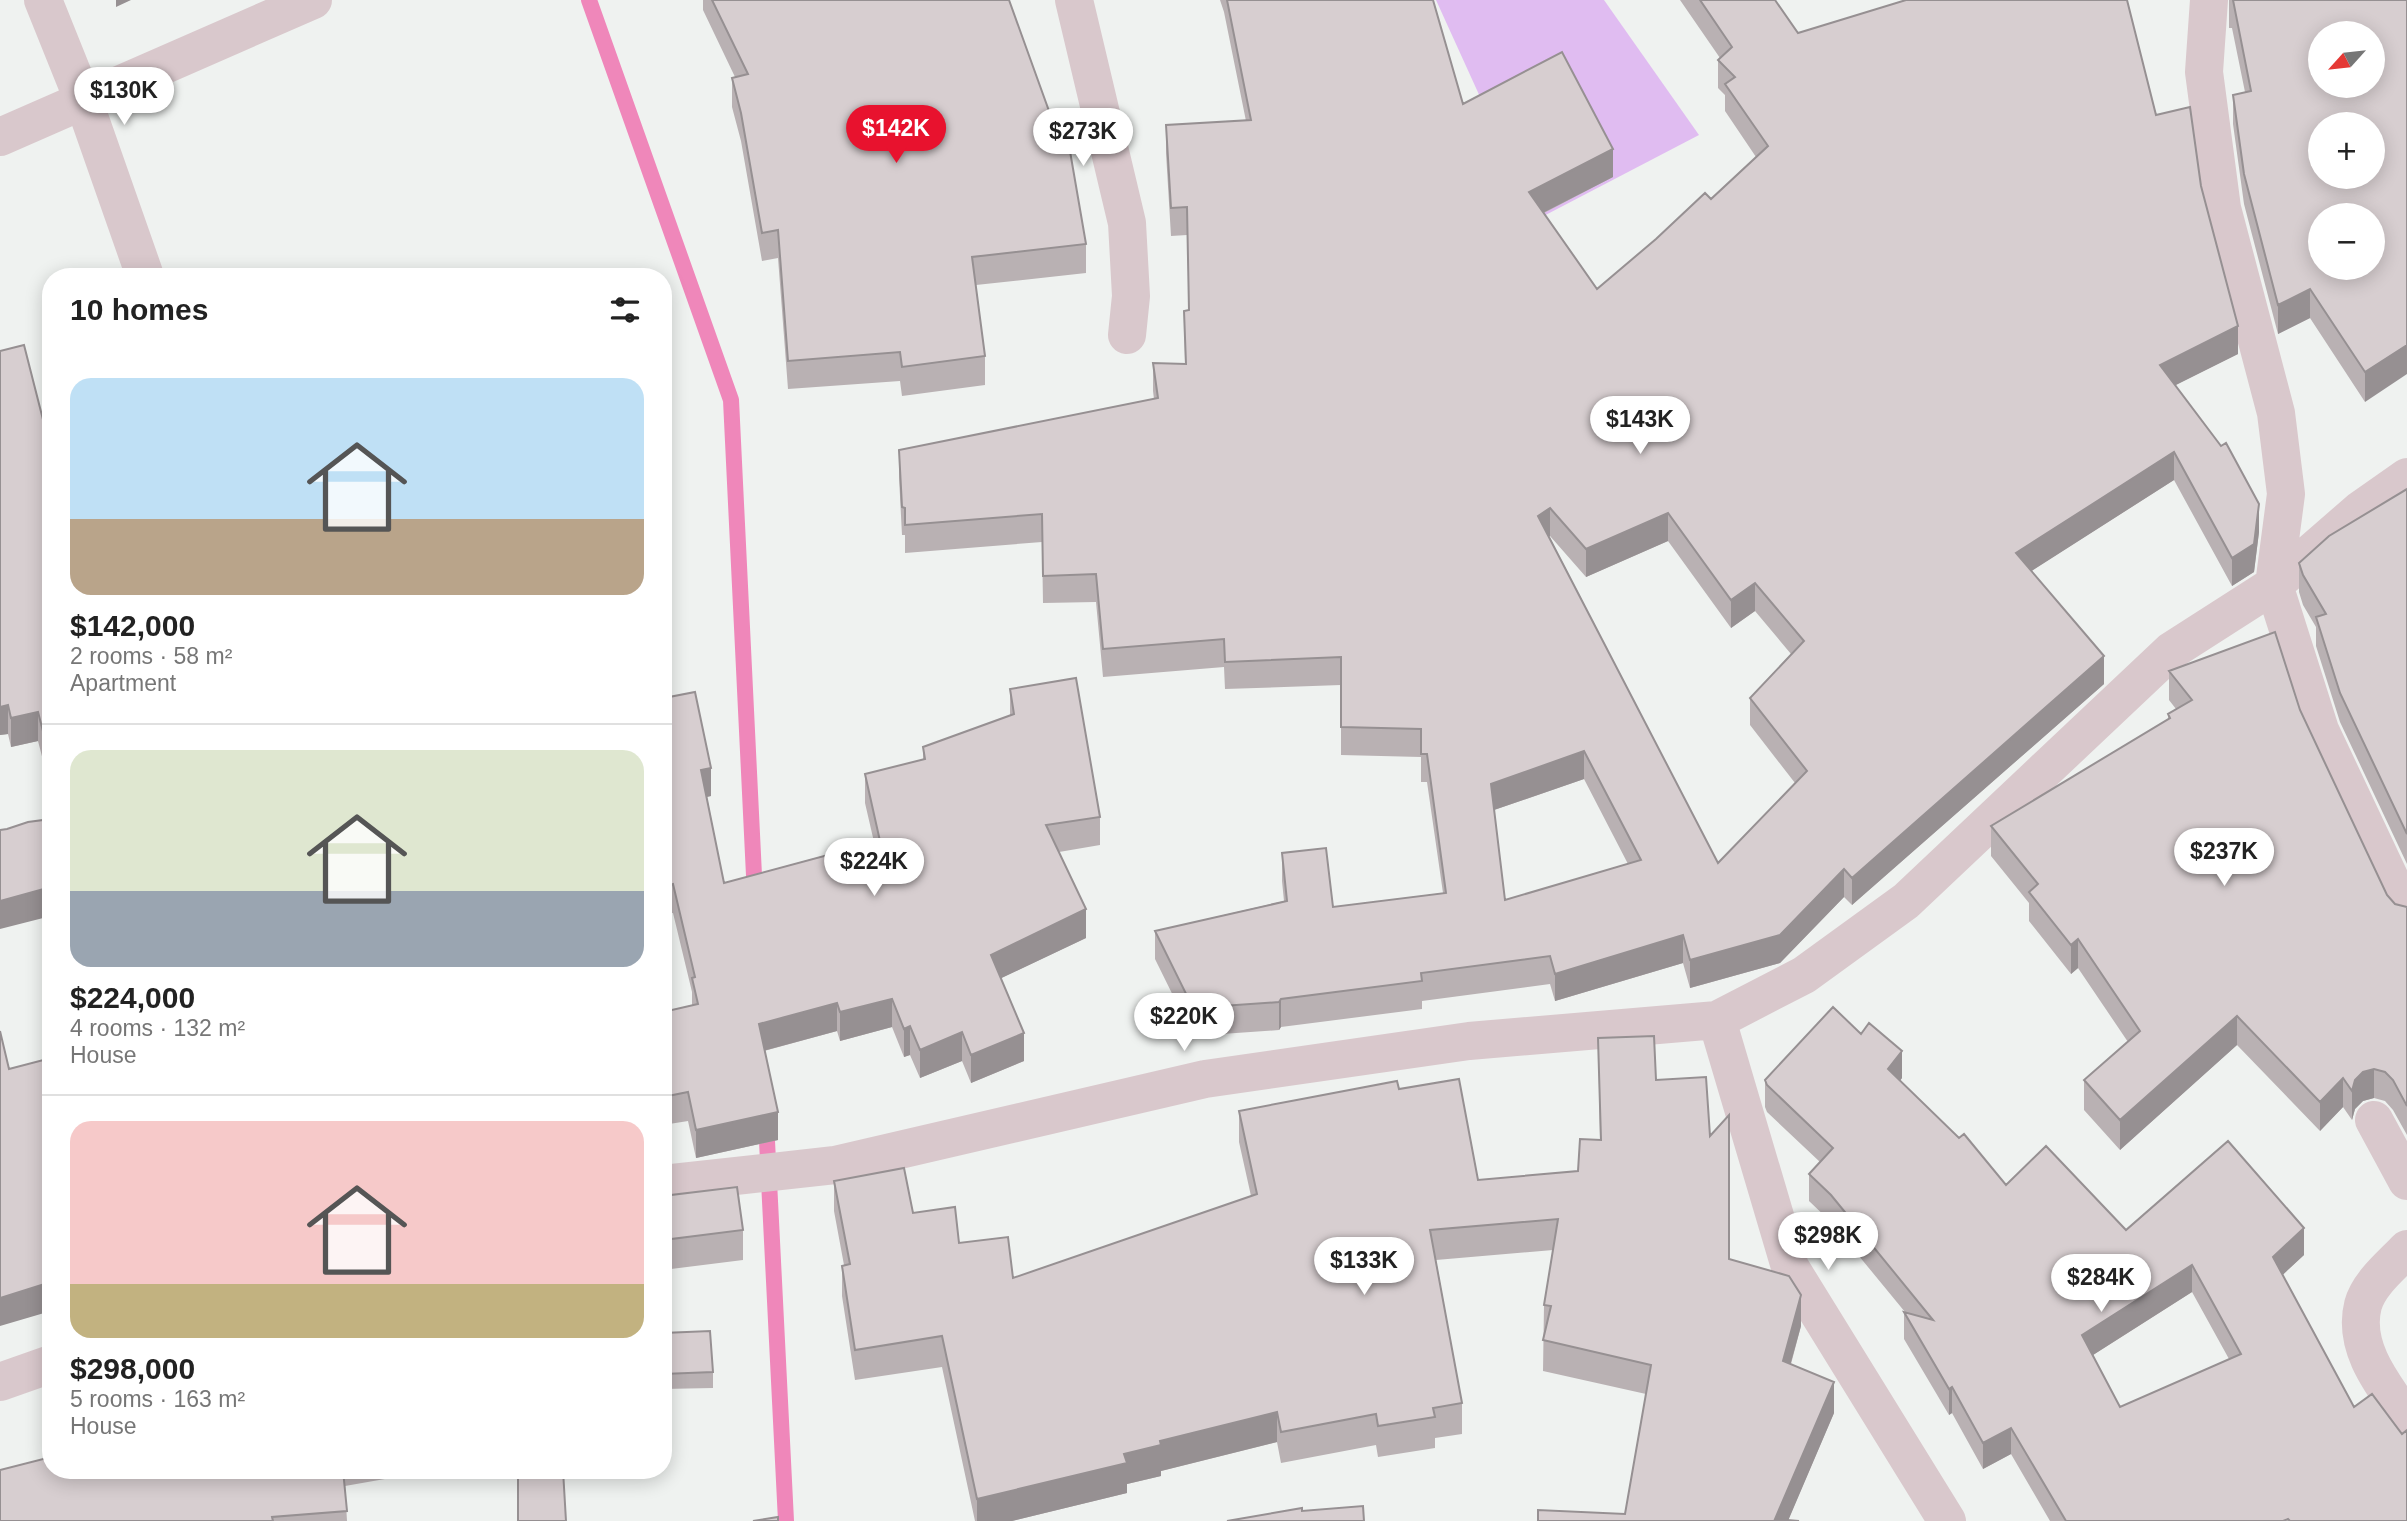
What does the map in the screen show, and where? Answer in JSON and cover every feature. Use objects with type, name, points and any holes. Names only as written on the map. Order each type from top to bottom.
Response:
[{"type":"street","points":[[43,0],[84,102],[142,268]]},
{"type":"street","points":[[0,137],[313,0]]},
{"type":"street","points":[[1074,0],[1127,223],[1131,296],[1127,335]]},
{"type":"street","points":[[2209,0],[2204,72],[2222,208],[2276,413],[2286,494],[2274,585],[2320,730],[2407,915]]},
{"type":"street","points":[[672,1183],[835,1165],[1205,1079],[1469,1041],[1717,1020],[1804,975],[1906,901],[2171,651],[2274,585],[2360,510],[2407,477]]},
{"type":"street","points":[[1717,1020],[1790,1267],[1947,1521]]},
{"type":"street","points":[[2374,1120],[2407,1181]]},
{"type":"street","points":[[2407,1249],[2379,1278],[2364,1303],[2360,1332],[2374,1372],[2407,1419]]},
{"type":"street","points":[[0,1382],[42,1367]]},
{"type":"shaded area","points":[[1436,0],[1604,0],[1699,135],[1536,220]]},
{"type":"building","points":[[712,0],[1009,0],[1049,111],[1052,131],[1066,128],[1086,244],[972,257],[985,356],[902,367],[900,352],[788,361],[778,230],[762,233],[741,113],[732,78],[748,74]]},
{"type":"building","points":[[1227,0],[1433,0],[1463,104],[1562,52],[1613,149],[1529,192],[1597,289],[1705,193],[1711,199],[1768,146],[1725,84],[1735,77],[1718,60],[1732,47],[1700,0],[1775,0],[1798,33],[1906,0],[2127,0],[2156,115],[2190,107],[2201,186],[2238,326],[2160,365],[2221,446],[2226,443],[2259,504],[2254,544],[2232,558],[2174,452],[2016,553],[2104,656],[1852,878],[1844,869],[1780,935],[1690,960],[1683,935],[1555,974],[1550,956],[1421,973],[1422,981],[1281,999],[1279,1002],[1193,1008],[1155,931],[1287,901],[1282,853],[1326,848],[1333,907],[1446,893],[1427,754],[1421,754],[1421,729],[1341,727],[1341,657],[1225,662],[1224,639],[1103,649],[1096,574],[1043,576],[1042,514],[905,525],[899,450],[1158,398],[1153,363],[1186,364],[1184,311],[1189,310],[1187,207],[1171,208],[1166,125],[1251,120]],"holes":[[[1550,508],[1586,549],[1668,513],[1731,600],[1755,583],[1804,641],[1750,698],[1807,771],[1718,863],[1538,516]],[[1584,751],[1641,860],[1505,900],[1491,784]]]},
{"type":"building","points":[[2233,0],[2407,0],[2407,345],[2365,372],[2310,289],[2278,305],[2244,174],[2233,95],[2251,91]]},
{"type":"building","points":[[24,345],[42,416],[42,727],[38,712],[11,718],[8,705],[0,707],[0,351]]},
{"type":"building","points":[[2407,489],[2407,834],[2340,693],[2316,617],[2326,614],[2299,563],[2329,536]]},
{"type":"building","points":[[2275,632],[2300,710],[2387,895],[2395,904],[2407,907],[2407,1106],[2393,1080],[2385,1072],[2374,1069],[2363,1072],[2355,1080],[2352,1091],[2343,1078],[2320,1102],[2237,1016],[2120,1120],[2084,1080],[2140,1031],[2078,939],[2071,945],[2029,892],[2038,884],[1991,826],[2170,718],[2168,714],[2192,700],[2169,671]]},
{"type":"building","points":[[1076,678],[1100,817],[1046,825],[1086,909],[991,955],[1024,1033],[971,1055],[962,1032],[920,1050],[910,1026],[904,1029],[892,999],[840,1012],[837,1003],[759,1024],[778,1112],[696,1130],[688,1092],[672,1095],[672,1010],[698,1004],[692,978],[695,977],[673,884],[672,696],[695,692],[711,768],[701,770],[724,883],[880,841],[865,774],[925,759],[923,747],[1014,714],[1010,689]]},
{"type":"building","points":[[42,820],[42,889],[0,901],[0,830]]},
{"type":"building","points":[[1833,1007],[1861,1034],[1869,1023],[1902,1051],[1888,1069],[1959,1138],[1964,1134],[2006,1185],[2046,1146],[2126,1230],[2228,1141],[2304,1228],[2273,1257],[2354,1407],[2372,1394],[2402,1434],[2407,1430],[2407,1521],[2066,1521],[2011,1428],[1983,1443],[1952,1387],[1949,1389],[1904,1312],[1933,1320],[1831,1195],[1809,1174],[1833,1148],[1767,1085],[1765,1080]],"holes":[[[2192,1265],[2241,1354],[2120,1407],[2082,1335]]]},
{"type":"building","points":[[0,1031],[9,1069],[42,1060],[42,1285],[0,1298]]},
{"type":"building","points":[[1654,1036],[1656,1080],[1706,1077],[1710,1136],[1729,1115],[1729,1259],[1789,1276],[1801,1295],[1783,1361],[1834,1382],[1775,1519],[1799,1521],[1538,1521],[1538,1510],[1625,1514],[1651,1365],[1543,1340],[1551,1306],[1544,1305],[1558,1219],[1430,1230],[1462,1403],[1433,1408],[1435,1417],[1378,1426],[1376,1414],[1281,1432],[1277,1412],[1160,1441],[1161,1445],[1124,1454],[1127,1463],[977,1499],[942,1336],[855,1350],[842,1266],[850,1264],[834,1181],[904,1168],[913,1213],[955,1207],[959,1243],[1008,1237],[1013,1278],[1257,1194],[1239,1111],[1397,1081],[1399,1089],[1459,1079],[1478,1180],[1578,1171],[1580,1139],[1601,1140],[1598,1038]]},
{"type":"building","points":[[737,1187],[743,1230],[672,1239],[672,1195]]},
{"type":"building","points":[[710,1331],[713,1372],[672,1374],[672,1333]]},
{"type":"building","points":[[42,1459],[42,1479],[344,1479],[347,1511],[272,1517],[273,1521],[0,1521],[0,1470]]},
{"type":"building","points":[[518,1479],[564,1479],[566,1521],[518,1521]]},
{"type":"building","points":[[1363,1506],[1364,1521],[1227,1521],[1302,1508],[1302,1511]]},
{"type":"building","points":[[778,1517],[778,1521],[753,1521]]},
{"type":"waterway","points":[[589,0],[731,400],[755,896]]},
{"type":"waterway","points":[[766,1121],[786,1521]]}]
